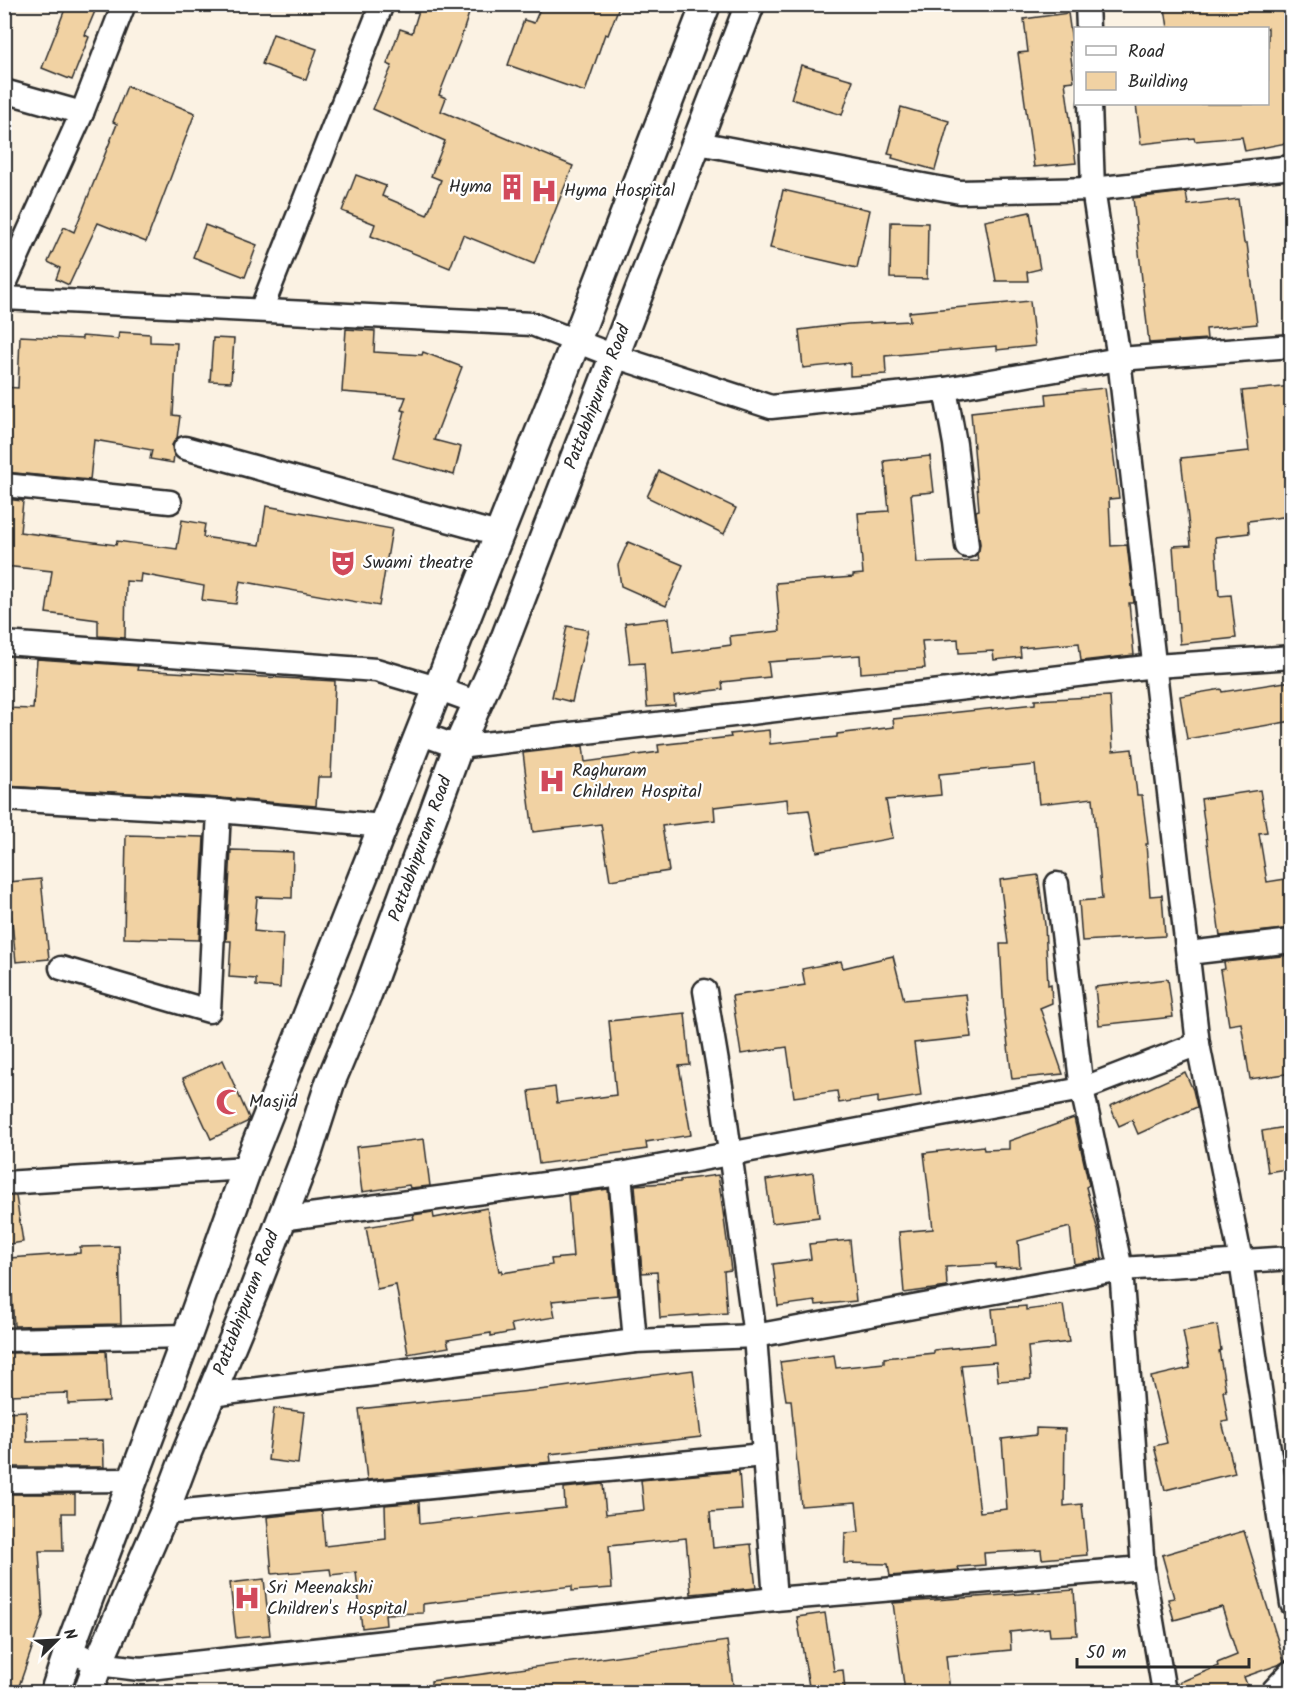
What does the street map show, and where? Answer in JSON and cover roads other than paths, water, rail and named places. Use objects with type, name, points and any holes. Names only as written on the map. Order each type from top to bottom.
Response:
[{"type":"street","points":[[4,286],[82,113],[124,4]]},
{"type":"street","points":[[261,310],[382,4]]},
{"type":"street","points":[[55,1692],[247,1168],[576,341],[706,4]]},
{"type":"street","name":"Pattabhipuram Road","points":[[88,1692],[254,1293],[280,1219],[308,1151],[330,1083],[366,997],[458,747],[478,703],[698,143],[750,4]]},
{"type":"street","points":[[1087,4],[1088,27]]},
{"type":"street","points":[[4,91],[82,113]]},
{"type":"street","points":[[1090,105],[1093,189],[1119,359],[1198,1044],[1241,1261],[1292,1604]]},
{"type":"street","points":[[698,143],[960,192],[1093,189],[1292,167]]},
{"type":"street","points":[[4,298],[532,324],[614,356],[771,407],[945,389],[1119,359],[1292,346]]},
{"type":"street","points":[[945,389],[955,444],[967,546]]},
{"type":"street","points":[[185,448],[498,534]]},
{"type":"street","points":[[4,485],[170,502]]},
{"type":"street","points":[[4,643],[376,670],[478,703]]},
{"type":"street","points":[[419,733],[458,747],[1155,666],[1292,657]]},
{"type":"street","points":[[4,799],[219,811],[383,826]]},
{"type":"street","points":[[62,968],[209,1011],[219,811]]},
{"type":"street","points":[[1058,884],[1082,1089],[1120,1269],[1143,1568],[1164,1692]]},
{"type":"street","points":[[1188,953],[1292,942]]},
{"type":"street","points":[[705,992],[721,1086],[755,1336],[775,1599]]},
{"type":"street","points":[[280,1219],[620,1174],[1082,1089],[1198,1044]]},
{"type":"street","points":[[4,1183],[247,1168]]},
{"type":"street","points":[[620,1174],[635,1341]]},
{"type":"street","points":[[211,1395],[635,1341],[755,1336],[1120,1269],[1292,1258]]},
{"type":"street","points":[[4,1340],[187,1336]]},
{"type":"street","points":[[164,1513],[763,1455]]},
{"type":"street","points":[[4,1481],[133,1480]]},
{"type":"street","points":[[69,1650],[98,1664],[140,1669],[775,1599],[1143,1568]]},
{"type":"street","points":[[1276,1692],[1292,1675]]},
{"type":"place","name":"Hyma","points":[[512,187]]},
{"type":"place","name":"Hyma Hospital","points":[[544,191]]},
{"type":"place","name":"Swami theatre","points":[[343,563]]},
{"type":"place","name":"Raghuram Children Hospital","points":[[552,781]]},
{"type":"place","name":"Masjid","points":[[229,1102]]},
{"type":"place","name":"Sri Meenakshi Children's Hospital","points":[[247,1598]]}]
